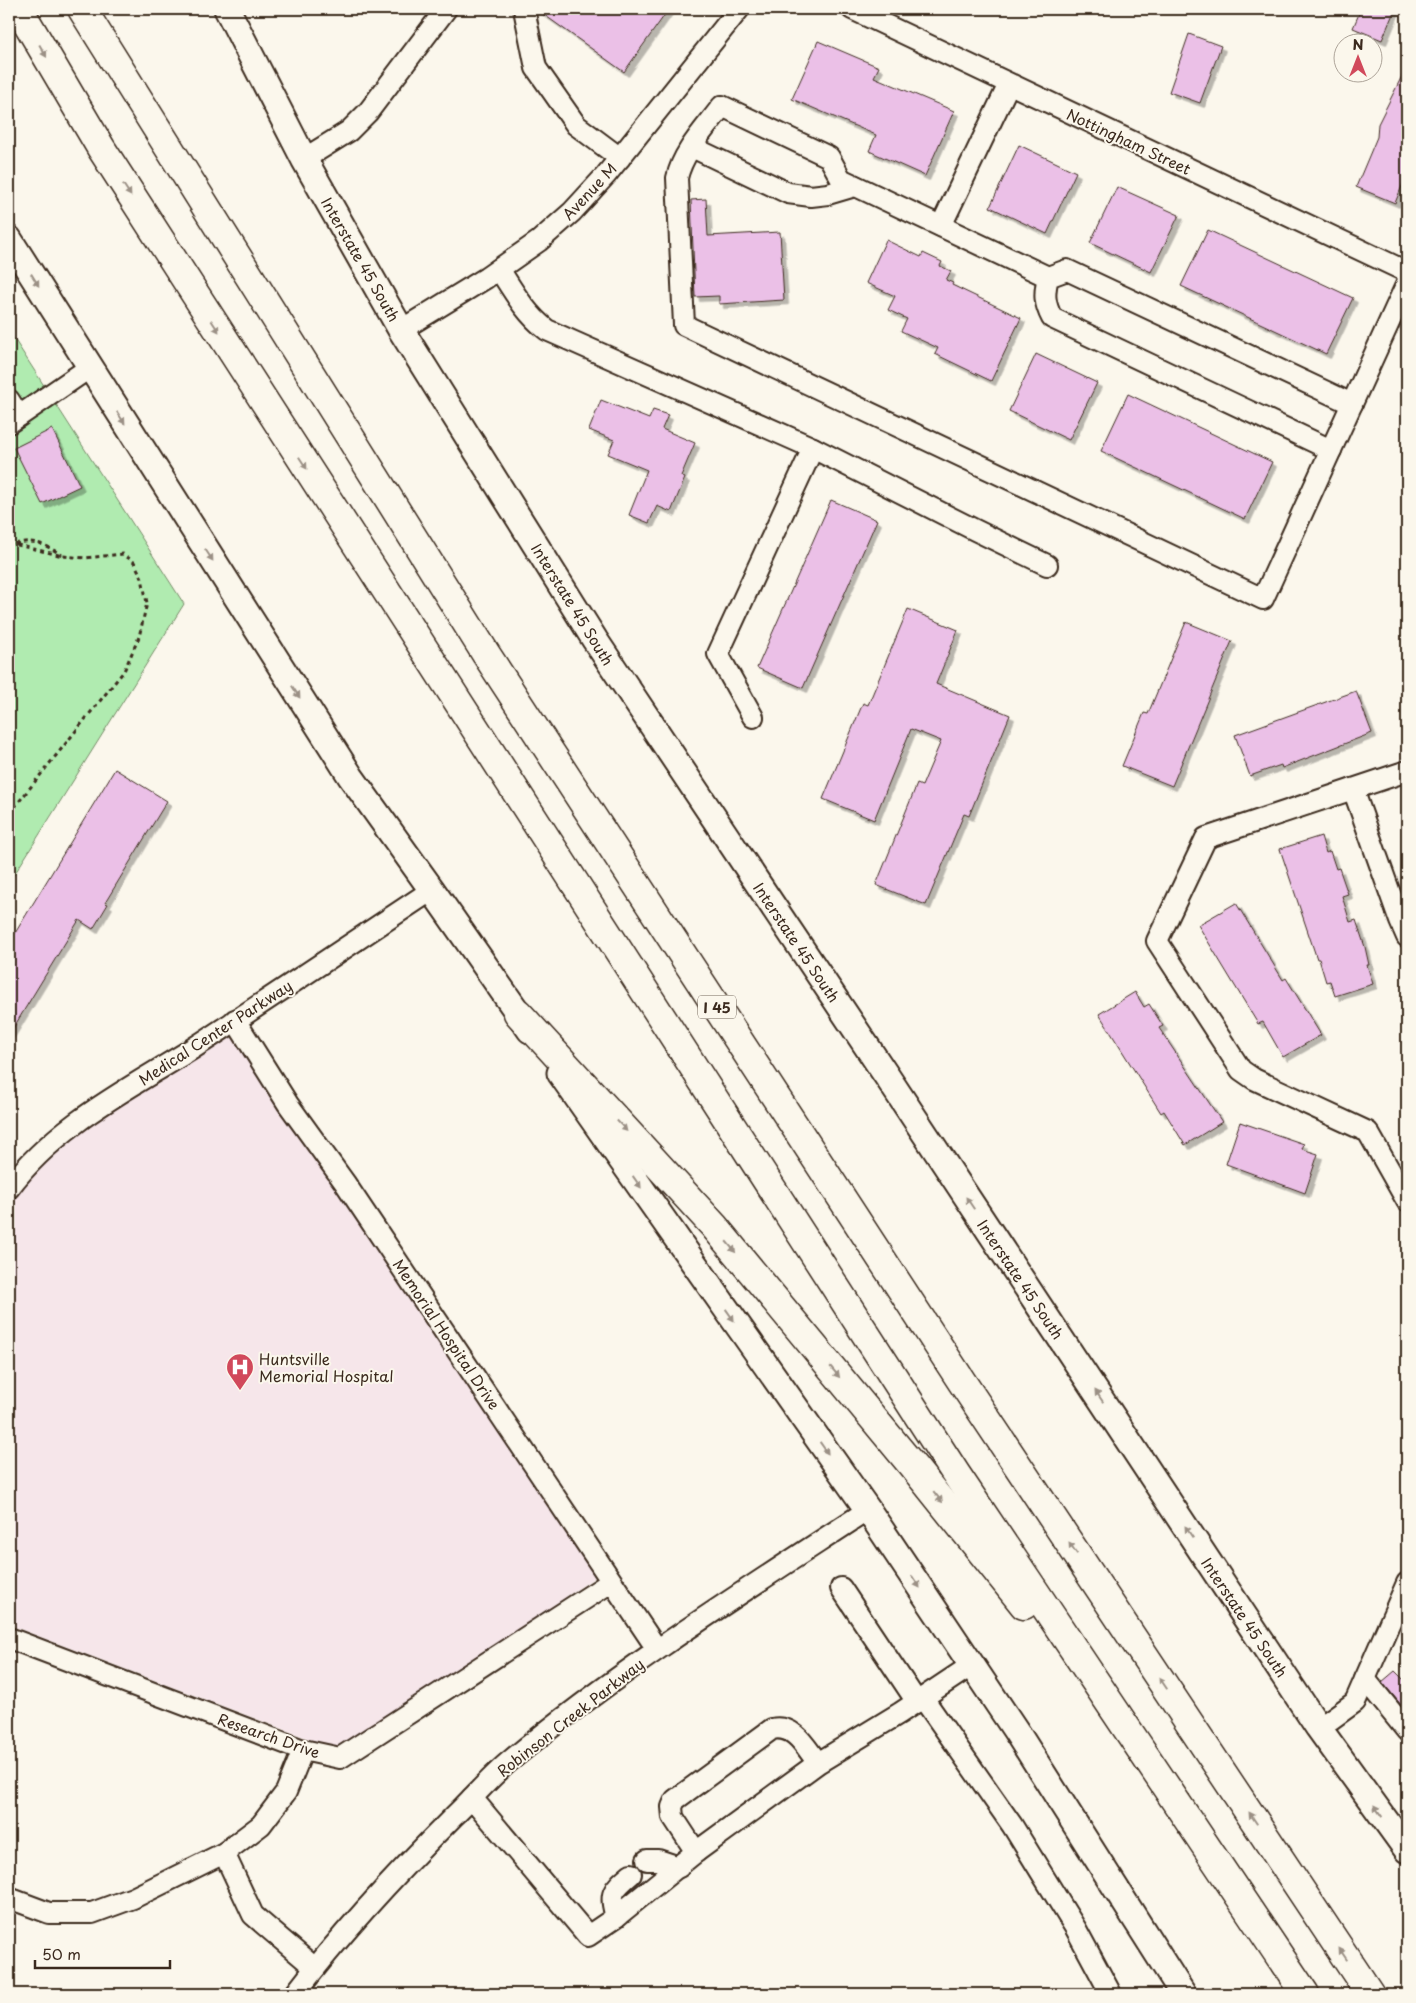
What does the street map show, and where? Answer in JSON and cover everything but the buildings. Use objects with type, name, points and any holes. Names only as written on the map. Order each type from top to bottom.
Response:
[{"type":"highway","points":[[18,9],[100,148],[956,1474],[1304,1994]]},
{"type":"highway","name":"I 45","points":[[82,9],[486,654],[962,1382],[1370,1994]]},
{"type":"highway","points":[[518,1013],[714,1226],[916,1470],[1072,1665],[1203,1860],[1304,1994]]},
{"type":"main road","name":"Interstate 45 South","points":[[227,9],[304,159],[402,330],[594,640],[1319,1728],[1407,1850]]},
{"type":"main road","points":[[9,239],[351,777],[868,1510],[1016,1731],[1182,1994]]},
{"type":"street","points":[[304,159],[349,131],[368,112],[446,9]]},
{"type":"street","points":[[524,9],[536,68],[576,125],[620,158]]},
{"type":"street","name":"Avenue M","points":[[402,330],[499,269],[539,241],[572,212],[620,158],[739,9]]},
{"type":"street","name":"Nottingham Street","points":[[852,9],[1407,272]]},
{"type":"street","points":[[941,226],[1009,84]]},
{"type":"street","points":[[1352,404],[1067,270],[1048,277],[840,179],[830,157],[722,106],[684,158],[677,178],[684,325],[1263,599],[1352,404],[1407,283]]},
{"type":"street","points":[[692,147],[788,193],[811,196],[828,194],[855,186]]},
{"type":"street","points":[[499,269],[536,322],[547,330],[813,448],[1047,565]]},
{"type":"street","points":[[1048,277],[1044,295],[1046,307],[1052,318],[1331,450]]},
{"type":"street","points":[[12,413],[90,368]]},
{"type":"street","points":[[753,717],[718,654],[813,448]]},
{"type":"street","points":[[1407,771],[1206,838],[1157,941],[1241,1070],[1254,1079],[1368,1132],[1407,1202]]},
{"type":"street","points":[[1353,789],[1407,937]]},
{"type":"street","name":"Medical Center Parkway","points":[[9,1188],[46,1148],[91,1111],[235,1020],[432,890]]},
{"type":"street","name":"Memorial Hospital Drive","points":[[235,1020],[288,1104],[345,1183],[474,1372],[657,1649]]},
{"type":"street","name":"Robinson Creek Parkway","points":[[295,1994],[314,1968],[368,1906],[509,1761],[657,1649],[868,1510]]},
{"type":"street","name":"Research Drive","points":[[9,1638],[303,1750],[340,1758],[611,1582]]},
{"type":"street","points":[[1319,1728],[1355,1702],[1401,1607],[1407,1583]]},
{"type":"street","points":[[841,1588],[1012,1825],[1076,1929],[1111,1994]]},
{"type":"street","points":[[472,1798],[588,1936],[616,1917],[696,1852],[818,1763],[920,1700],[972,1665]]},
{"type":"street","points":[[1365,1679],[1407,1731]]},
{"type":"street","points":[[696,1852],[673,1818],[672,1807],[675,1800],[772,1729],[785,1728],[796,1735],[818,1763]]},
{"type":"street","points":[[9,1898],[49,1913],[92,1913],[133,1898],[224,1853],[262,1825],[286,1792],[303,1750]]},
{"type":"street","points":[[224,1853],[253,1915],[314,1968]]},
{"type":"street","points":[[647,1860],[658,1860],[679,1867]]},
{"type":"street","points":[[616,1917],[612,1900],[614,1892],[631,1874]]},
{"type":"path","points":[[14,545],[25,541],[34,541],[50,547],[63,556]]},
{"type":"path","points":[[9,544],[63,556],[85,558],[123,554],[134,562],[142,578],[147,603],[139,638],[124,671],[9,814]]},
{"type":"shaded area","name":"Huntsville Memorial Hospital","points":[[234,1031],[595,1577],[341,1751],[9,1625],[9,1204],[28,1178],[87,1124]]},
{"type":"green space","points":[[9,331],[184,604],[9,883]]},
{"type":"place","name":"Huntsville Memorial Hospital","points":[[240,1391]]}]
